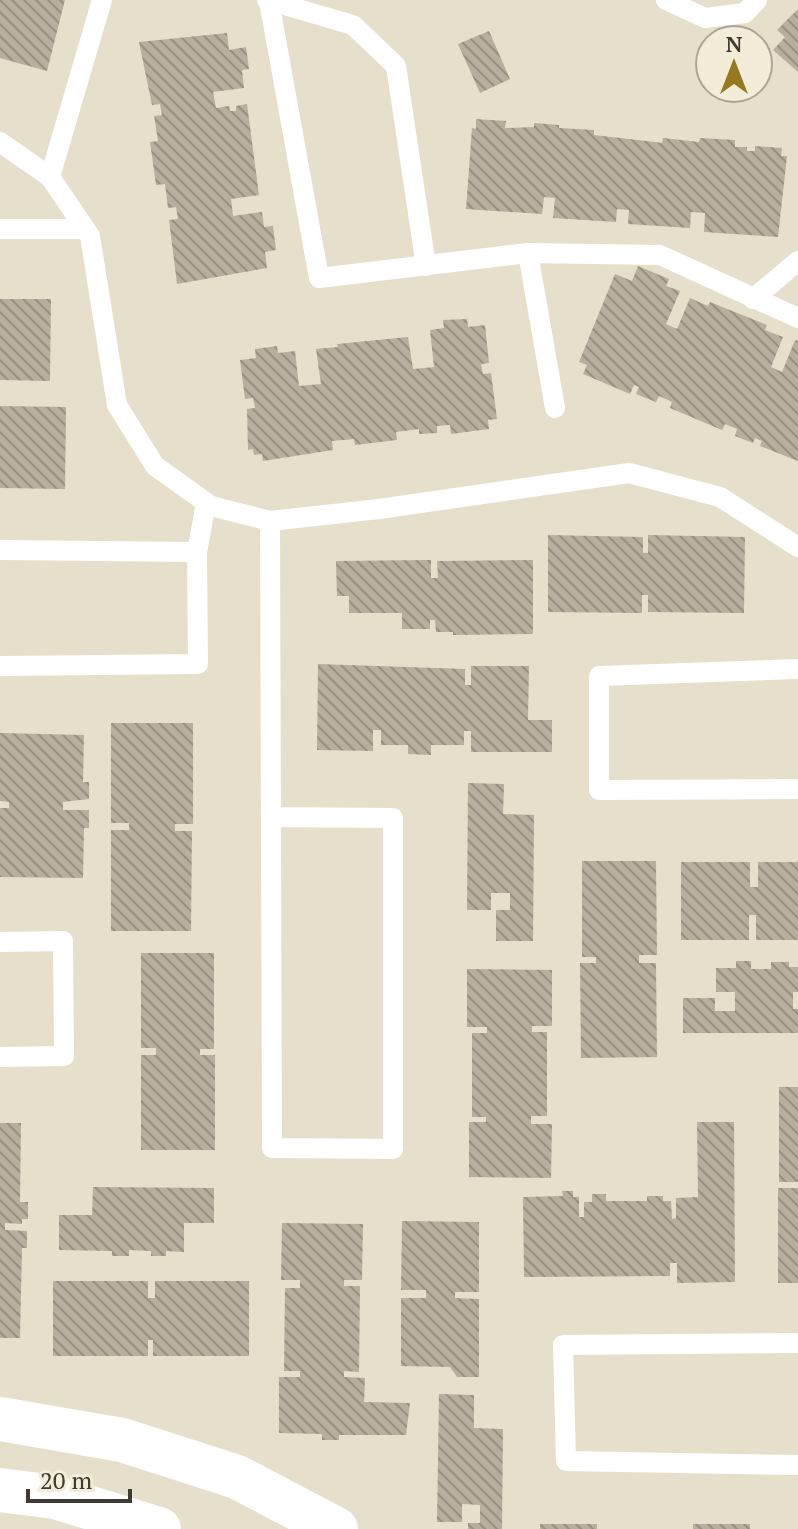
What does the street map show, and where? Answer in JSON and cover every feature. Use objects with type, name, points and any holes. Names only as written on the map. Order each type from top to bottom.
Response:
[{"type":"street","points":[[0,1419],[122,1440],[237,1477],[336,1529]]},
{"type":"street","points":[[0,1490],[55,1497],[159,1529]]},
{"type":"lane","points":[[50,177],[102,0]]},
{"type":"lane","points":[[426,266],[396,66],[353,25],[268,0],[319,278],[426,266],[528,253],[660,255],[798,318]]},
{"type":"lane","points":[[666,0],[705,18],[745,13],[757,0]]},
{"type":"lane","points":[[0,142],[50,177],[90,236],[117,405],[155,466],[206,503],[270,521],[379,509],[629,473],[720,497],[798,547]]},
{"type":"lane","points":[[0,229],[85,229]]},
{"type":"lane","points":[[528,253],[555,408]]},
{"type":"lane","points":[[753,299],[798,261]]},
{"type":"lane","points":[[0,666],[198,664],[197,552],[206,503]]},
{"type":"lane","points":[[270,521],[272,1148],[393,1149],[393,818],[271,817]]},
{"type":"lane","points":[[0,550],[197,552]]},
{"type":"lane","points":[[798,669],[599,676],[599,790],[798,789]]},
{"type":"lane","points":[[0,942],[63,941],[64,1056],[0,1057]]},
{"type":"lane","points":[[798,1343],[563,1345],[566,1461],[798,1465]]},
{"type":"building","points":[[0,0],[65,0],[47,71],[0,58]]},
{"type":"building","points":[[798,9],[798,72],[774,51],[785,37],[777,30]]},
{"type":"building","points":[[489,31],[510,79],[480,93],[458,44]]},
{"type":"building","points":[[227,33],[229,50],[246,47],[249,69],[242,70],[244,88],[213,92],[216,108],[229,106],[230,111],[236,111],[236,106],[247,104],[259,195],[231,199],[233,216],[262,212],[264,227],[273,226],[276,250],[265,252],[267,268],[177,284],[169,220],[178,219],[176,207],[168,208],[165,184],[156,185],[150,142],[158,141],[154,116],[162,115],[160,104],[152,105],[139,42]]},
{"type":"building","points":[[476,119],[506,121],[505,128],[534,127],[534,123],[559,125],[559,128],[594,130],[594,135],[662,143],[663,138],[699,142],[700,138],[735,140],[735,147],[747,147],[747,151],[755,151],[755,146],[782,148],[781,156],[787,156],[778,237],[704,232],[705,213],[691,212],[690,228],[628,224],[629,210],[617,209],[616,222],[553,218],[555,198],[544,197],[542,214],[466,209],[472,128],[476,129]]},
{"type":"building","points":[[638,266],[669,279],[666,286],[680,291],[666,324],[677,329],[690,298],[708,306],[710,302],[767,325],[765,330],[783,337],[771,367],[782,372],[795,340],[798,341],[798,461],[760,446],[762,441],[755,438],[753,443],[735,436],[737,429],[725,424],[722,430],[670,408],[672,402],[659,396],[656,402],[636,394],[639,387],[634,385],[630,394],[583,374],[587,365],[579,362],[615,274],[632,281]]},
{"type":"building","points":[[0,299],[51,299],[50,381],[0,380]]},
{"type":"building","points":[[467,319],[468,327],[485,325],[489,363],[481,364],[483,374],[491,373],[497,419],[488,420],[489,429],[451,434],[450,425],[437,426],[437,433],[419,434],[419,429],[396,432],[397,440],[355,445],[354,439],[332,441],[333,450],[263,461],[262,454],[254,455],[253,449],[248,450],[247,409],[255,408],[253,398],[245,399],[240,360],[256,358],[255,349],[277,346],[278,353],[295,351],[299,386],[321,384],[316,349],[408,337],[413,369],[434,367],[430,330],[444,328],[443,320]]},
{"type":"building","points":[[0,406],[66,407],[65,489],[0,488]]},
{"type":"building","points":[[548,535],[643,537],[643,553],[648,553],[648,535],[745,537],[744,613],[648,612],[648,595],[642,595],[642,613],[548,612]]},
{"type":"building","points":[[431,560],[431,578],[438,578],[437,561],[533,560],[533,634],[453,635],[453,632],[436,632],[435,620],[430,620],[430,629],[402,629],[402,613],[349,613],[349,596],[337,596],[336,561]]},
{"type":"building","points":[[318,664],[465,669],[465,685],[471,685],[471,666],[529,666],[528,720],[552,720],[552,752],[471,752],[471,731],[464,731],[464,745],[431,745],[431,755],[408,754],[408,745],[381,745],[381,730],[373,730],[373,751],[317,750]]},
{"type":"building","points":[[111,723],[193,723],[193,824],[175,824],[175,831],[192,831],[191,931],[111,931],[111,830],[129,830],[129,823],[111,823]]},
{"type":"building","points":[[0,733],[84,735],[83,782],[89,782],[89,799],[63,802],[63,810],[89,810],[89,828],[84,828],[83,878],[0,877],[0,808],[9,808],[9,802],[0,801]]},
{"type":"building","points":[[468,783],[504,784],[503,814],[534,815],[533,941],[496,941],[496,910],[510,910],[510,893],[491,893],[491,910],[467,910]]},
{"type":"building","points":[[582,861],[656,861],[657,955],[639,955],[639,963],[656,963],[657,1057],[581,1058],[580,963],[596,963],[596,957],[582,957]]},
{"type":"building","points":[[681,862],[750,862],[750,887],[758,887],[758,862],[798,862],[798,940],[756,940],[756,915],[749,915],[749,940],[681,940]]},
{"type":"building","points":[[141,953],[214,953],[214,1049],[200,1049],[200,1055],[215,1055],[215,1150],[141,1150],[141,1055],[156,1055],[156,1048],[141,1048]]},
{"type":"building","points":[[736,961],[751,961],[751,969],[771,969],[771,962],[789,962],[789,967],[798,967],[798,992],[793,992],[793,1009],[798,1009],[798,1033],[683,1033],[683,998],[715,998],[715,1011],[735,1011],[735,992],[716,992],[716,968],[736,968]]},
{"type":"building","points":[[467,969],[552,970],[552,1026],[532,1026],[532,1032],[547,1032],[547,1116],[531,1116],[531,1124],[552,1124],[551,1178],[469,1177],[469,1122],[486,1122],[486,1117],[472,1117],[472,1033],[487,1033],[487,1027],[467,1027]]},
{"type":"building","points":[[779,1087],[798,1087],[798,1182],[779,1182]]},
{"type":"building","points":[[697,1122],[734,1122],[735,1282],[677,1283],[677,1263],[670,1263],[670,1276],[524,1277],[523,1197],[563,1196],[562,1191],[573,1191],[573,1197],[579,1197],[579,1217],[584,1217],[584,1202],[592,1202],[592,1194],[606,1194],[606,1201],[647,1201],[647,1196],[663,1196],[663,1201],[671,1201],[672,1219],[676,1218],[676,1198],[698,1197]]},
{"type":"building","points":[[0,1123],[21,1123],[20,1202],[28,1202],[28,1219],[22,1219],[22,1224],[5,1223],[5,1230],[27,1231],[27,1248],[22,1248],[20,1338],[0,1338]]},
{"type":"building","points":[[93,1187],[214,1188],[214,1223],[184,1223],[184,1252],[166,1251],[166,1256],[151,1256],[151,1251],[129,1250],[129,1256],[112,1256],[112,1251],[59,1250],[59,1215],[92,1215]]},
{"type":"building","points":[[778,1188],[798,1188],[798,1283],[778,1283]]},
{"type":"building","points":[[402,1221],[479,1222],[479,1292],[455,1292],[455,1298],[479,1299],[479,1377],[457,1377],[450,1367],[401,1366],[401,1298],[426,1298],[426,1290],[401,1290]]},
{"type":"building","points":[[282,1223],[363,1224],[362,1280],[344,1280],[344,1286],[360,1286],[359,1372],[344,1371],[344,1377],[365,1378],[364,1402],[410,1403],[406,1435],[339,1435],[339,1440],[322,1440],[322,1434],[279,1433],[279,1377],[300,1377],[300,1371],[284,1371],[285,1288],[300,1288],[300,1280],[281,1280]]},
{"type":"building","points":[[53,1281],[148,1281],[148,1298],[155,1298],[155,1281],[249,1281],[249,1356],[153,1356],[153,1340],[148,1340],[148,1356],[53,1356]]},
{"type":"building","points":[[439,1394],[474,1395],[474,1428],[503,1429],[502,1529],[468,1529],[468,1523],[480,1523],[480,1505],[462,1504],[462,1522],[437,1522]]},
{"type":"building","points":[[540,1524],[597,1524],[597,1529],[540,1529]]},
{"type":"building","points":[[693,1524],[750,1524],[750,1529],[693,1529]]}]
